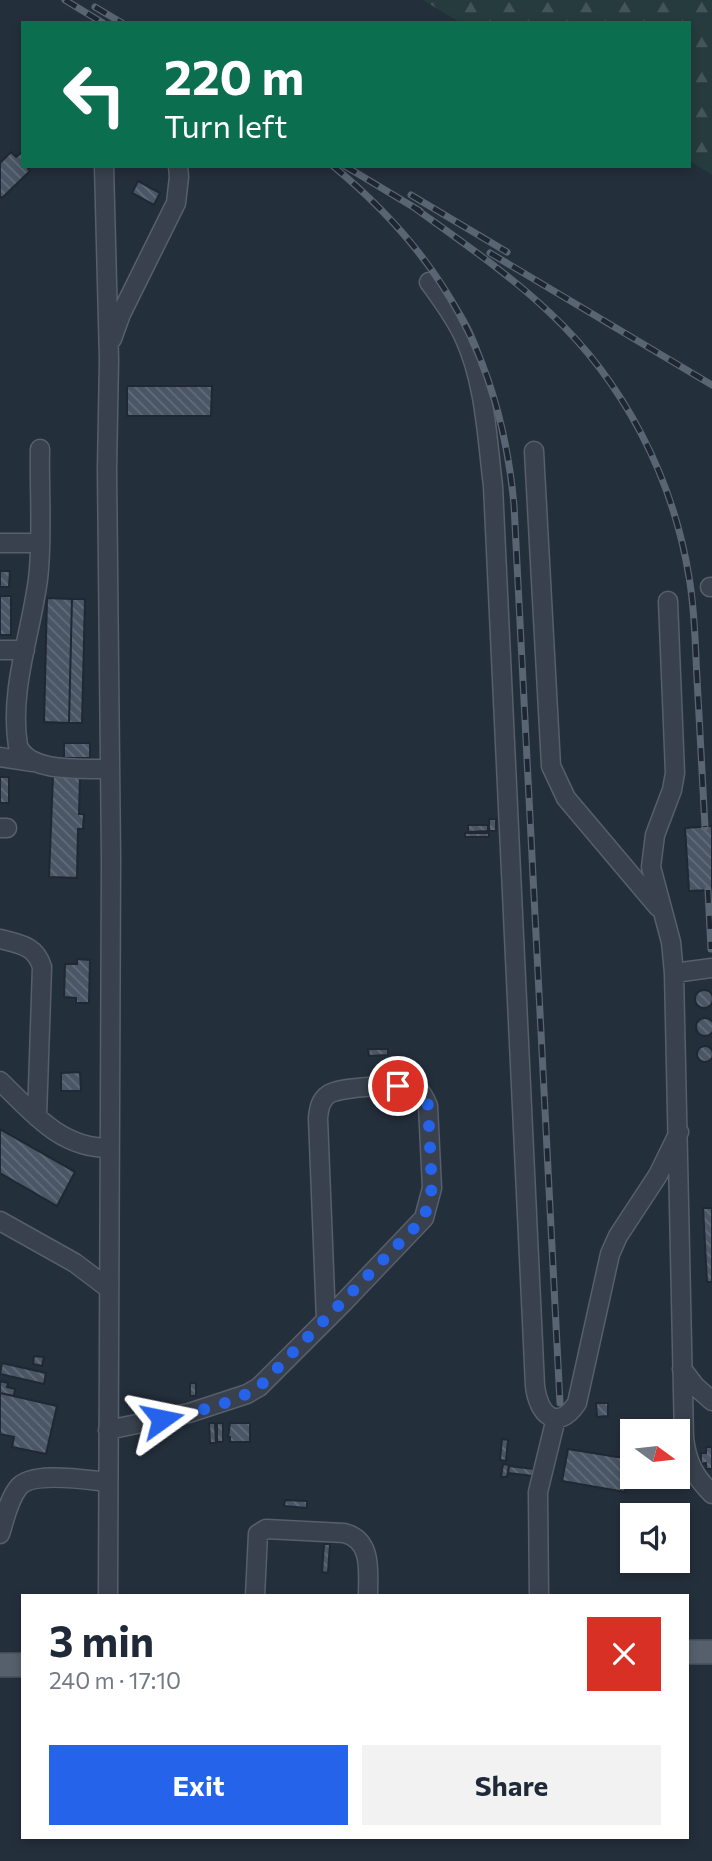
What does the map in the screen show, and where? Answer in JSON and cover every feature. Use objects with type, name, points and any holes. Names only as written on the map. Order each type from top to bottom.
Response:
[{"type":"main road","points":[[689,1652],[712,1652]]},
{"type":"main road","points":[[0,1665],[21,1665]]},
{"type":"street","points":[[104,168],[109,360],[108,1594]]},
{"type":"street","points":[[109,360],[118,321],[176,203],[180,177],[178,168]]},
{"type":"street","points":[[429,282],[458,326],[470,352],[480,395],[493,486],[535,1386],[536,1398],[542,1412],[556,1418],[568,1414],[577,1403],[610,1254],[618,1236],[658,1175],[679,1132]]},
{"type":"street","points":[[39,764],[22,754],[17,739],[17,689],[37,581],[40,449]]},
{"type":"street","points":[[534,451],[551,766],[566,798],[663,912]]},
{"type":"street","points":[[0,543],[39,543]]},
{"type":"street","points":[[668,601],[675,773],[672,790],[655,835],[652,867],[671,942],[674,973],[686,1452],[694,1475],[712,1494]]},
{"type":"street","points":[[0,650],[25,650]]},
{"type":"street","points":[[0,757],[50,766],[110,769]]},
{"type":"street","points":[[0,939],[28,946],[39,957],[42,967],[37,1117]]},
{"type":"street","points":[[674,973],[712,968]]},
{"type":"street","points":[[0,1081],[52,1130],[76,1143],[92,1148],[109,1148]]},
{"type":"street","points":[[108,1430],[189,1413],[247,1394],[259,1387],[326,1320],[424,1218],[432,1188],[428,1105],[418,1090],[398,1086],[343,1090],[327,1095],[322,1101],[318,1118],[326,1320]]},
{"type":"street","points":[[0,1222],[75,1264],[108,1288]]},
{"type":"street","points":[[682,1369],[695,1386],[712,1401]]},
{"type":"street","points":[[539,1594],[538,1492],[556,1418]]},
{"type":"street","points":[[0,1534],[12,1498],[19,1486],[28,1480],[41,1478],[108,1482]]},
{"type":"street","points":[[255,1594],[257,1538],[260,1531],[266,1529],[344,1533],[356,1537],[366,1553],[368,1594]]},
{"type":"green space","points":[[423,0],[712,0],[712,175],[691,162],[691,21],[458,21]]},
{"type":"building","points":[[11,152],[16,157],[21,153],[21,168],[29,168],[30,171],[2,198],[0,196],[0,163]]},
{"type":"building","points":[[138,181],[160,193],[154,205],[132,193]]},
{"type":"building","points":[[127,386],[212,386],[211,416],[127,416]]},
{"type":"building","points":[[0,571],[10,571],[9,587],[0,587]]},
{"type":"building","points":[[0,596],[11,596],[11,635],[0,635]]},
{"type":"building","points":[[47,598],[72,599],[69,723],[44,722]]},
{"type":"building","points":[[72,599],[85,599],[82,723],[69,723]]},
{"type":"building","points":[[64,743],[90,743],[90,758],[64,758]]},
{"type":"building","points":[[53,776],[80,777],[79,814],[84,814],[83,829],[78,829],[77,878],[49,877]]},
{"type":"building","points":[[0,777],[9,777],[9,803],[0,803]]},
{"type":"building","points":[[489,819],[496,819],[496,831],[489,831]]},
{"type":"building","points":[[468,825],[488,825],[488,831],[468,832]]},
{"type":"building","points":[[712,826],[712,890],[689,891],[685,828]]},
{"type":"building","points":[[465,833],[489,833],[489,837],[465,837]]},
{"type":"building","points":[[77,959],[90,960],[89,1003],[76,1003],[76,998],[64,997],[65,964],[77,964]]},
{"type":"building","points":[[704,990],[710,993],[713,999],[710,1005],[704,1008],[698,1005],[695,999],[698,993]]},
{"type":"building","points":[[705,1018],[711,1021],[711,1033],[705,1036],[699,1033],[696,1027],[699,1021]]},
{"type":"building","points":[[702,1046],[708,1046],[713,1054],[711,1060],[702,1062],[697,1057],[697,1051]]},
{"type":"building","points":[[368,1049],[388,1049],[388,1055],[369,1056]]},
{"type":"building","points":[[80,1072],[81,1091],[61,1091],[61,1073]]},
{"type":"building","points":[[0,1129],[75,1172],[57,1206],[0,1173]]},
{"type":"building","points":[[703,1208],[712,1208],[712,1282],[707,1282]]},
{"type":"building","points":[[34,1356],[44,1357],[42,1366],[33,1364]]},
{"type":"building","points":[[2,1363],[46,1373],[44,1384],[0,1374]]},
{"type":"building","points":[[0,1381],[15,1389],[14,1396],[0,1393]]},
{"type":"building","points":[[190,1383],[196,1383],[196,1396],[190,1396]]},
{"type":"building","points":[[0,1393],[57,1406],[46,1454],[12,1447],[14,1437],[0,1434]]},
{"type":"building","points":[[596,1403],[608,1403],[608,1416],[597,1417]]},
{"type":"building","points":[[209,1423],[215,1423],[216,1443],[210,1443]]},
{"type":"building","points":[[217,1423],[223,1423],[223,1442],[217,1442]]},
{"type":"building","points":[[230,1423],[250,1423],[250,1442],[230,1442]]},
{"type":"building","points":[[502,1439],[508,1440],[506,1461],[500,1460]]},
{"type":"building","points":[[706,1447],[712,1447],[712,1469],[706,1469],[706,1463],[701,1464],[701,1453],[706,1453]]},
{"type":"building","points":[[568,1449],[620,1457],[620,1489],[625,1489],[625,1492],[562,1481]]},
{"type":"building","points":[[503,1464],[509,1465],[507,1477],[501,1477]]},
{"type":"building","points":[[509,1466],[534,1469],[533,1476],[508,1473]]},
{"type":"building","points":[[285,1500],[307,1501],[307,1508],[284,1506]]},
{"type":"building","points":[[324,1544],[330,1544],[328,1573],[322,1572]]},
{"type":"railway","points":[[65,0],[100,21]]},
{"type":"railway","points":[[95,7],[119,21]]},
{"type":"railway","points":[[335,168],[406,237],[436,276],[460,316],[480,359],[496,404],[507,453],[514,505],[560,1403]]},
{"type":"railway","points":[[348,168],[420,211]]},
{"type":"railway","points":[[411,195],[507,252]]},
{"type":"railway","points":[[412,206],[517,284],[577,340],[622,401],[658,468],[681,540],[691,589],[705,827]]},
{"type":"railway","points":[[490,253],[712,385]]},
{"type":"railway","points":[[708,890],[711,949]]},
{"type":"route","points":[[162,1419],[236,1399],[259,1387],[424,1218],[432,1188],[428,1105],[418,1090],[398,1086]]}]
